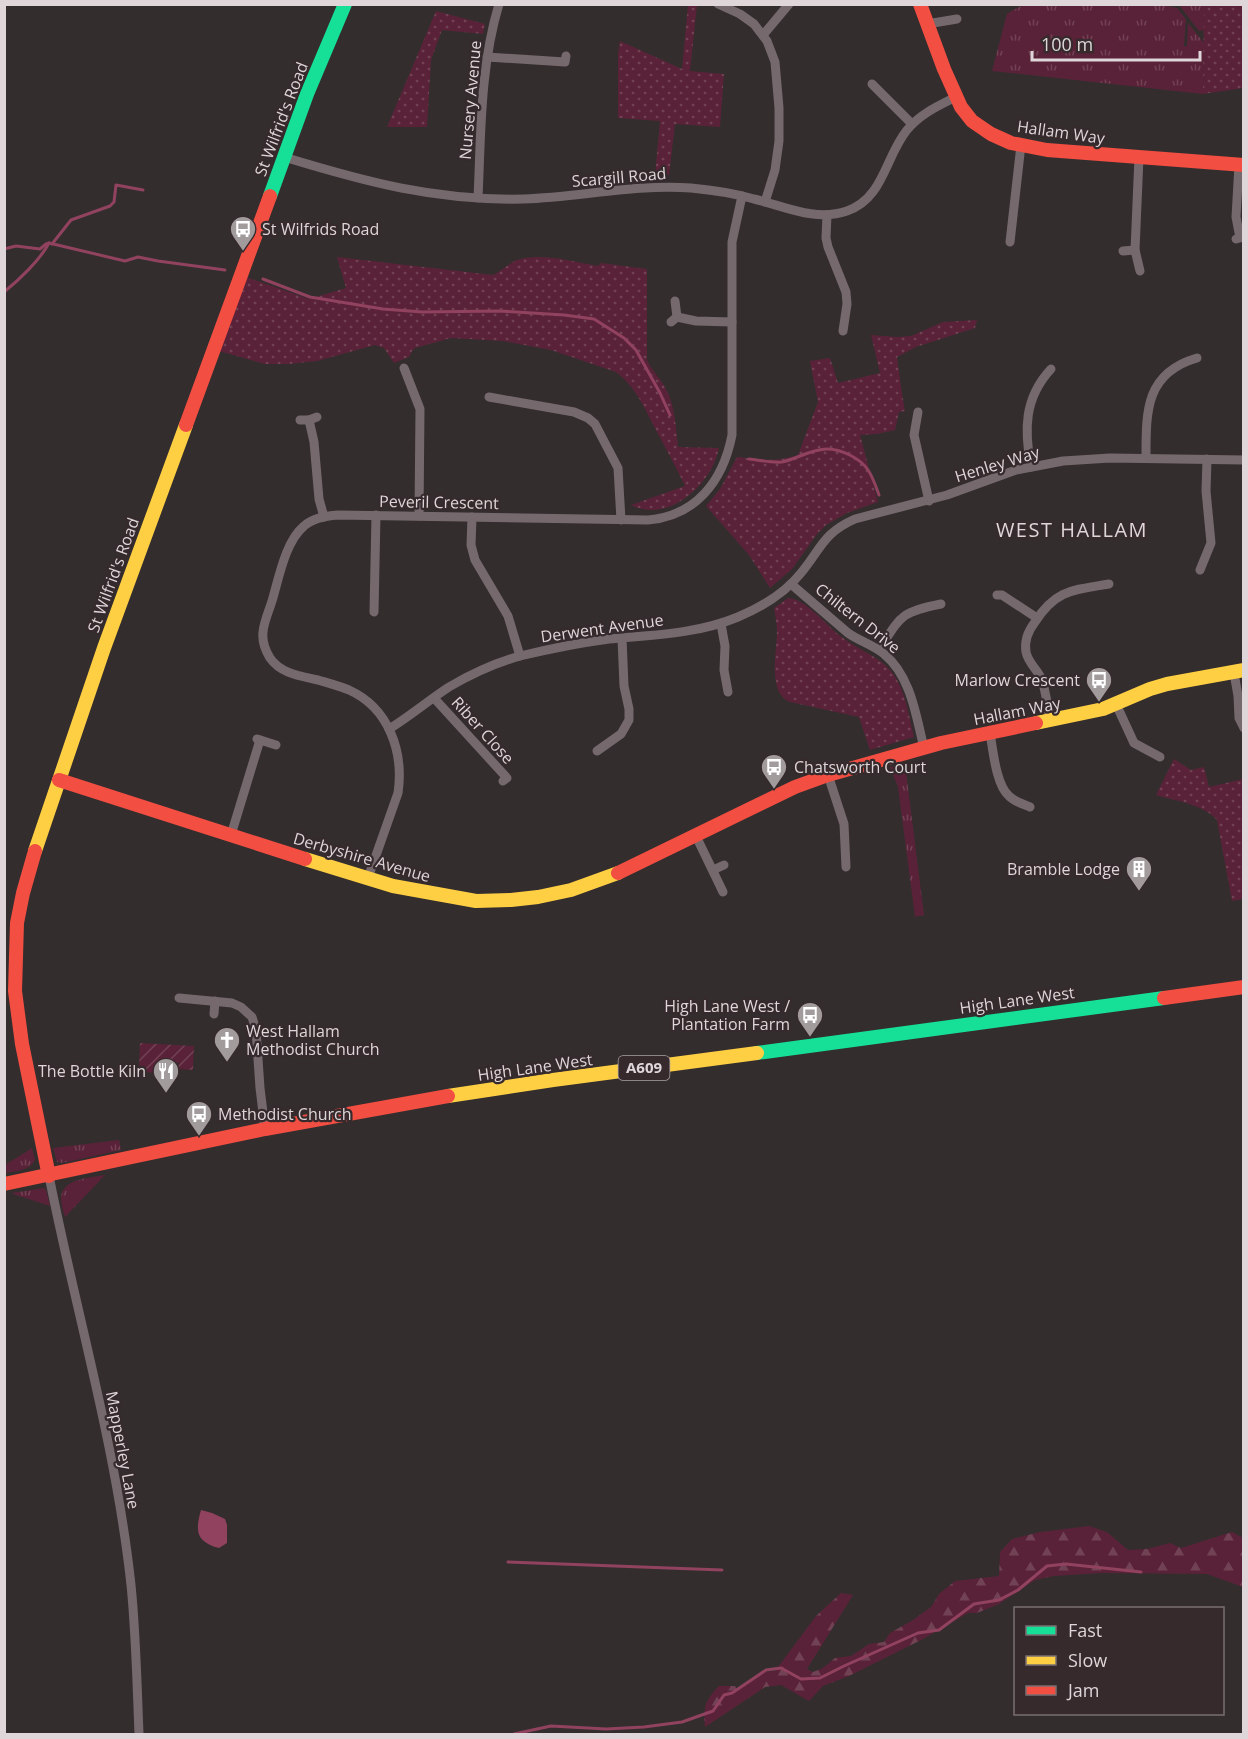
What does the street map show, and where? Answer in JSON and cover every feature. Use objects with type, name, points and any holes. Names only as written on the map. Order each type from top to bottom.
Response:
[{"type":"street","name":"St Wilfrid's Road","points":[[50,1176],[22,1044],[15,991],[17,923],[23,893],[104,648],[307,94],[345,4]]},
{"type":"street","name":"Nursery Avenue","points":[[478,198],[486,57],[499,4]]},
{"type":"street","points":[[718,4],[754,24],[770,47],[775,62],[780,126],[778,156],[765,202]]},
{"type":"street","points":[[763,35],[789,4]]},
{"type":"street","name":"Hallam Way","points":[[920,4],[956,97],[966,115],[982,129],[1001,139],[1021,146],[1047,150],[1241,165]]},
{"type":"street","points":[[927,24],[957,19]]},
{"type":"street","points":[[486,57],[565,62],[566,56]]},
{"type":"street","points":[[872,84],[912,124]]},
{"type":"street","points":[[883,96],[892,87]]},
{"type":"street","name":"Scargill Road","points":[[284,157],[379,184],[441,195],[478,198],[537,198],[662,187],[714,190],[793,211],[827,215],[849,211],[870,197],[902,137],[912,124],[934,108],[956,97]]},
{"type":"street","points":[[1010,242],[1021,146]]},
{"type":"street","points":[[1139,157],[1135,250],[1140,271]]},
{"type":"street","points":[[1236,239],[1240,238],[1236,217],[1241,165]]},
{"type":"street","name":"Peveril Crescent","points":[[324,516],[621,520],[657,519],[684,511],[704,495],[718,474],[729,450],[732,435],[732,243],[742,196]]},
{"type":"street","points":[[827,215],[828,247],[847,298],[843,332]]},
{"type":"street","points":[[1012,224],[1024,225]]},
{"type":"street","points":[[1123,251],[1135,250]]},
{"type":"street","points":[[675,302],[674,319],[732,322]]},
{"type":"street","points":[[846,309],[857,311]]},
{"type":"street","points":[[1146,458],[1147,415],[1152,394],[1166,376],[1190,357]]},
{"type":"street","points":[[404,368],[420,413],[419,516]]},
{"type":"street","points":[[1031,467],[1027,442],[1028,415],[1039,376],[1051,369]]},
{"type":"street","points":[[402,391],[412,387]]},
{"type":"street","points":[[508,400],[510,389]]},
{"type":"street","points":[[489,397],[574,412],[595,424],[618,468],[621,520]]},
{"type":"street","points":[[918,412],[910,422],[929,501]]},
{"type":"street","points":[[309,419],[317,459],[319,499],[324,516],[304,526],[292,541],[264,625],[263,640],[276,665],[288,672],[342,688],[359,696],[377,711],[393,736],[398,756],[399,786],[368,878]]},
{"type":"street","name":"Henley Way","points":[[791,584],[818,548],[839,527],[865,516],[954,493],[1003,474],[1031,467],[1085,459],[1244,460]]},
{"type":"street","points":[[1200,570],[1208,561],[1211,543],[1206,491],[1208,459]]},
{"type":"street","points":[[374,612],[376,515]]},
{"type":"street","points":[[472,517],[471,545],[475,560],[508,616],[520,656]]},
{"type":"street","name":"Derwent Avenue","points":[[389,729],[448,688],[480,671],[520,656],[582,643],[681,632],[721,624],[755,609],[791,584]]},
{"type":"street","name":"Chiltern Drive","points":[[791,584],[855,638],[879,650],[894,663],[906,682],[924,748]]},
{"type":"street","points":[[1050,721],[1042,682],[1026,652],[1026,640],[1037,618],[1058,596],[1109,584]]},
{"type":"street","points":[[997,596],[1002,595],[1037,618]]},
{"type":"street","points":[[374,596],[385,596]]},
{"type":"street","points":[[879,650],[906,614],[941,604]]},
{"type":"street","points":[[721,624],[728,692]]},
{"type":"street","points":[[597,751],[621,734],[629,720],[624,686],[622,638]]},
{"type":"street","points":[[1238,671],[1239,718],[1244,728]]},
{"type":"street","name":"Hallam Way","points":[[924,748],[1082,714],[1116,704],[1167,684],[1238,671]]},
{"type":"street","name":"Riber Close","points":[[435,698],[507,777],[503,781]]},
{"type":"street","points":[[1116,704],[1134,743],[1160,757]]},
{"type":"street","points":[[990,733],[1002,786],[1014,804],[1030,807]]},
{"type":"street","points":[[231,835],[257,740],[276,745]]},
{"type":"street","name":"Derbyshire Avenue","points":[[59,780],[368,878],[415,891],[459,899],[495,901],[538,897],[571,890],[615,874],[795,787],[924,748]]},
{"type":"street","points":[[828,776],[844,824],[846,867]]},
{"type":"street","points":[[695,834],[723,892]]},
{"type":"street","points":[[713,870],[724,865]]},
{"type":"street","name":"High Lane West","points":[[50,1176],[265,1129],[401,1104],[553,1080],[1244,987]]},
{"type":"street","points":[[179,998],[232,1003],[249,1014],[255,1024],[265,1129]]},
{"type":"street","points":[[214,1014],[215,1001]]},
{"type":"street","name":"A609","points":[[4,1184],[50,1176]]},
{"type":"street","name":"Mapperley Lane","points":[[50,1176],[106,1430],[119,1505],[131,1585],[139,1734]]},
{"type":"green space","points":[[1048,4],[1159,4],[1177,8],[1186,19],[1184,46],[1187,46],[1188,23],[1204,43],[1203,94],[992,71],[1007,14],[1024,5],[1044,6]]},
{"type":"green space","points":[[688,5],[697,5],[690,71],[724,74],[720,127],[675,124],[669,175],[655,175],[660,121],[618,118],[620,41],[682,69]]},
{"type":"green space","points":[[1179,5],[1204,5],[1204,30],[1199,31]]},
{"type":"green space","points":[[1204,5],[1243,5],[1243,88],[1203,94]]},
{"type":"green space","points":[[436,11],[485,24],[483,34],[442,30],[431,60],[427,127],[387,127]]},
{"type":"green space","points":[[337,257],[493,275],[517,260],[536,257],[558,258],[598,266],[601,263],[647,269],[647,360],[669,396],[675,417],[678,447],[719,448],[708,475],[687,497],[674,505],[660,509],[645,509],[631,505],[685,486],[644,406],[635,391],[623,378],[616,372],[551,350],[503,341],[451,338],[415,348],[409,357],[394,363],[384,348],[375,345],[317,361],[289,364],[265,364],[219,351],[246,277],[309,299],[346,288]]},
{"type":"green space","points":[[977,320],[975,328],[916,347],[897,357],[905,411],[899,412],[895,430],[860,435],[878,502],[847,513],[826,525],[792,569],[770,588],[749,555],[706,506],[720,489],[737,457],[774,460],[798,455],[818,402],[810,361],[830,358],[838,383],[880,373],[871,335],[911,336],[943,322]]},
{"type":"green space","points":[[788,598],[802,603],[843,638],[889,669],[907,705],[914,737],[870,750],[859,717],[790,702],[783,697],[776,681],[777,631],[774,608]]},
{"type":"green space","points":[[1174,759],[1191,770],[1204,767],[1209,787],[1243,779],[1243,899],[1232,901],[1217,820],[1197,807],[1156,795]]},
{"type":"green space","points":[[905,764],[924,915],[915,917],[898,787],[890,767]]},
{"type":"green space","points":[[140,1043],[194,1046],[193,1070],[178,1069],[179,1063],[169,1062],[168,1074],[144,1072],[144,1069],[139,1069]]},
{"type":"green space","points":[[119,1140],[121,1150],[62,1163],[57,1162],[53,1148]]},
{"type":"green space","points":[[32,1148],[35,1160],[32,1164],[22,1170],[5,1173],[5,1165]]},
{"type":"green space","points":[[105,1175],[65,1217],[61,1198],[66,1186],[85,1178]]},
{"type":"green space","points":[[44,1188],[50,1206],[12,1193]]},
{"type":"green space","points":[[1089,1526],[1107,1532],[1128,1550],[1147,1549],[1170,1543],[1181,1548],[1232,1532],[1243,1538],[1243,1587],[1207,1574],[1101,1573],[1054,1576],[1035,1580],[999,1604],[977,1613],[968,1613],[923,1639],[849,1676],[823,1686],[809,1701],[781,1685],[765,1687],[705,1727],[706,1704],[719,1686],[735,1686],[737,1690],[765,1672],[775,1671],[816,1616],[841,1593],[853,1595],[807,1669],[813,1672],[823,1668],[835,1658],[851,1656],[869,1644],[884,1642],[890,1633],[931,1607],[939,1594],[955,1581],[999,1576],[1000,1552],[1012,1539],[1040,1532]]},
{"type":"shaded area","points":[[201,1510],[225,1519],[227,1543],[219,1548],[211,1546],[199,1535],[198,1524]]},
{"type":"waterway","points":[[52,244],[71,220],[110,206],[114,202],[116,185],[143,190]]},
{"type":"waterway","points":[[4,249],[16,246],[40,249],[49,243],[125,261],[138,257],[225,270]]},
{"type":"waterway","points":[[4,292],[29,269],[49,243]]},
{"type":"waterway","points":[[263,279],[310,297],[383,309],[422,312],[500,311],[594,319],[624,338],[636,350],[670,415]]},
{"type":"waterway","points":[[749,459],[782,462],[821,449],[838,451],[850,455],[865,466],[879,495]]},
{"type":"waterway","points":[[508,1562],[722,1570]]},
{"type":"waterway","points":[[514,1734],[551,1726],[606,1729],[682,1722],[713,1711],[724,1695],[732,1693],[766,1670],[781,1668],[801,1679],[820,1678],[918,1633],[939,1630],[974,1604],[999,1600],[1018,1590],[1047,1566],[1066,1564],[1141,1572]]},
{"type":"traffic: fast","points":[[270,196],[307,94],[345,4]]},
{"type":"traffic: fast","points":[[757,1053],[1164,998]]},
{"type":"traffic: slow","points":[[35,851],[104,648],[186,425]]},
{"type":"traffic: slow","points":[[1036,723],[1103,709],[1167,684],[1244,670]]},
{"type":"traffic: slow","points":[[305,859],[393,886],[476,901],[538,897],[571,890],[618,873]]},
{"type":"traffic: slow","points":[[448,1096],[757,1053]]},
{"type":"traffic: jam","points":[[920,4],[961,107],[972,121],[991,134],[1011,143],[1047,150],[1244,165]]},
{"type":"traffic: jam","points":[[186,425],[270,196]]},
{"type":"traffic: jam","points":[[618,873],[795,787],[828,775],[941,743],[1036,723]]},
{"type":"traffic: jam","points":[[59,780],[305,859]]},
{"type":"traffic: jam","points":[[35,851],[17,923],[15,991],[22,1044],[49,1176]]},
{"type":"traffic: jam","points":[[1164,998],[1244,987]]},
{"type":"traffic: jam","points":[[4,1184],[265,1129],[448,1096]]},
{"type":"place","name":"St Wilfrids Road","points":[[243,252]]},
{"type":"place","name":"Marlow Crescent","points":[[1099,703]]},
{"type":"place","name":"Chatsworth Court","points":[[774,790]]},
{"type":"place","name":"Bramble Lodge","points":[[1139,892]]},
{"type":"place","name":"High Lane West / Plantation Farm","points":[[810,1038]]},
{"type":"place","name":"West Hallam Methodist Church","points":[[227,1063]]},
{"type":"place","name":"The Bottle Kiln","points":[[166,1094]]},
{"type":"place","name":"Methodist Church","points":[[199,1137]]},
{"type":"district","name":"WEST HALLAM","points":[[1072,530]]}]
